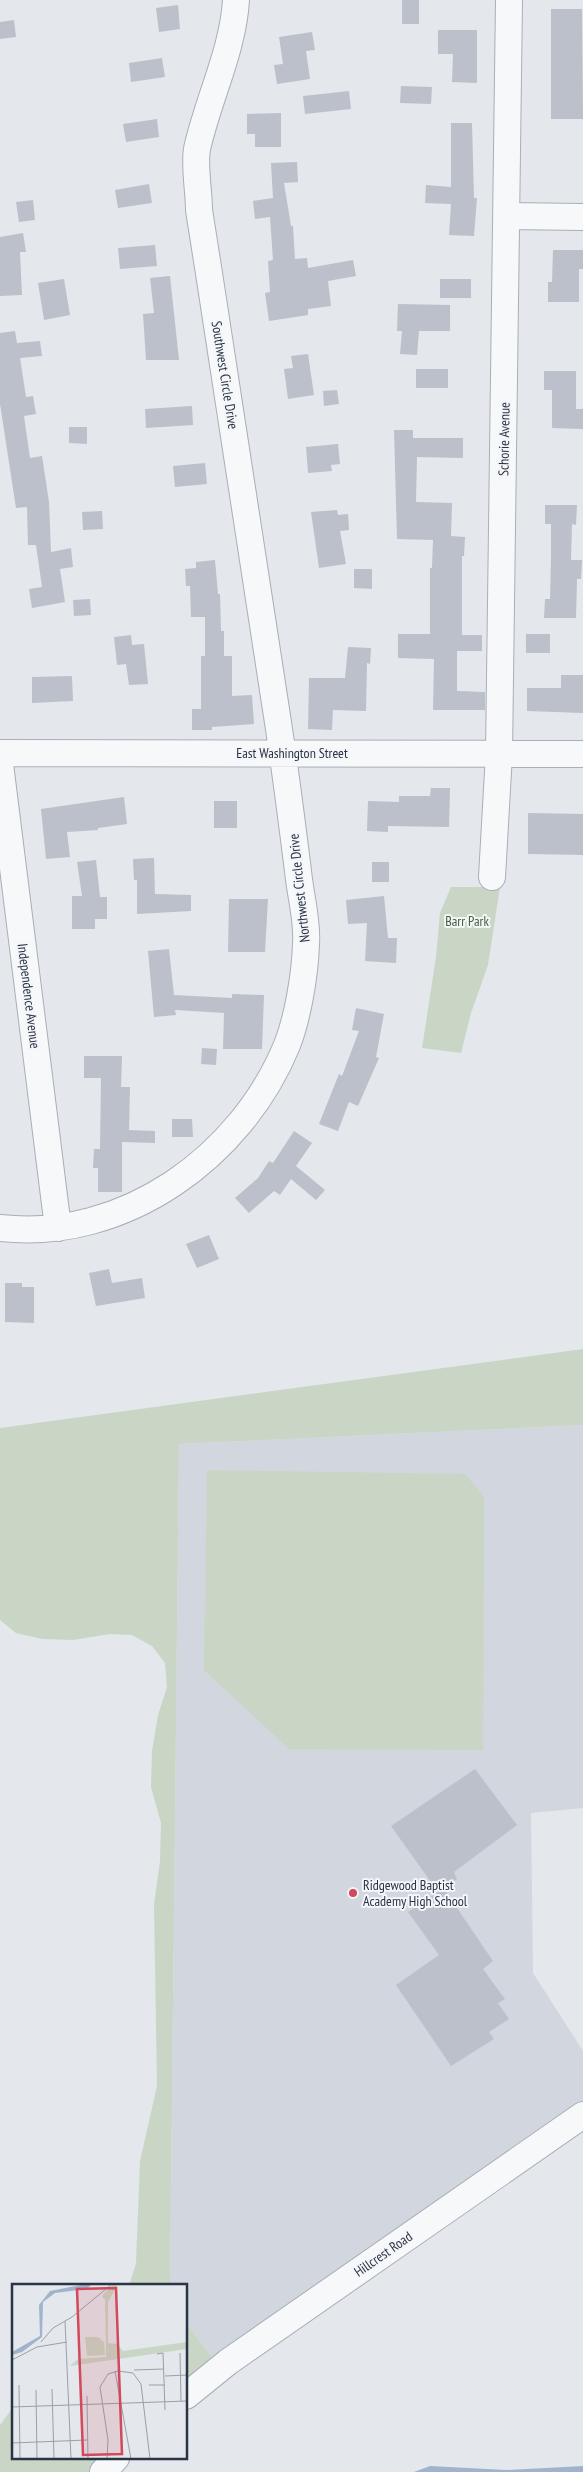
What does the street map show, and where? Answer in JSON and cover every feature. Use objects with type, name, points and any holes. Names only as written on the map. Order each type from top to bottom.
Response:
[{"type":"street","name":"Southwest Circle Drive","points":[[236,0],[222,67],[197,151],[199,210],[283,753]]},
{"type":"street","name":"Schorie Avenue","points":[[492,877],[499,754],[510,0]]},
{"type":"street","points":[[507,216],[583,217]]},
{"type":"street","name":"East Washington Street","points":[[0,753],[583,754]]},
{"type":"street","name":"Northwest Circle Drive","points":[[0,1228],[16,1230],[58,1228],[120,1212],[174,1185],[224,1143],[264,1092],[288,1043],[299,997],[307,941],[283,753]]},
{"type":"street","name":"Independence Avenue","points":[[0,764],[58,1228]]},
{"type":"street","name":"Hillcrest Road","points":[[188,2394],[228,2362],[583,2116]]},
{"type":"street","points":[[103,2472],[114,2460]]},
{"type":"shaded area","name":"Ridgewood Baptist Academy High School","points":[[583,1425],[583,1808],[531,1813],[533,1973],[583,2051],[583,2101],[212,2357],[188,2326],[188,2284],[170,2284],[179,1444]]},
{"type":"green space","name":"Barr Park","points":[[451,887],[500,887],[488,965],[471,1013],[461,1053],[422,1048],[436,957],[440,913]]},
{"type":"green space","points":[[583,1349],[583,1425],[179,1444],[170,2284],[130,2284],[136,2263],[140,2161],[157,2086],[154,1904],[160,1861],[161,1823],[151,1787],[152,1751],[158,1715],[167,1687],[165,1663],[152,1646],[132,1635],[110,1634],[73,1640],[42,1639],[16,1633],[0,1620],[0,1428]]},
{"type":"green space","points":[[207,1470],[465,1474],[484,1497],[483,1750],[289,1749],[204,1670]]},
{"type":"green space","points":[[188,2326],[212,2357],[206,2370],[188,2385]]},
{"type":"green space","points":[[12,2409],[12,2460],[104,2460],[90,2472],[0,2472],[0,2425]]},
{"type":"water","points":[[430,2466],[506,2470],[583,2466],[583,2472],[414,2472]]},
{"type":"building","points":[[402,0],[419,0],[419,24],[402,24]]},
{"type":"building","points":[[178,5],[180,29],[159,32],[156,8]]},
{"type":"building","points":[[551,9],[582,9],[583,119],[551,119]]},
{"type":"building","points":[[14,20],[16,37],[0,39],[0,22]]},
{"type":"building","points":[[438,30],[477,30],[477,83],[452,82],[453,54],[438,54]]},
{"type":"building","points":[[312,32],[315,50],[306,51],[310,79],[277,84],[274,65],[283,64],[279,37]]},
{"type":"building","points":[[162,58],[165,77],[131,82],[129,63]]},
{"type":"building","points":[[401,86],[432,87],[431,104],[400,103]]},
{"type":"building","points":[[349,91],[351,109],[305,114],[303,96]]},
{"type":"building","points":[[281,113],[281,147],[255,147],[255,134],[247,134],[247,114]]},
{"type":"building","points":[[157,119],[159,137],[126,142],[123,124]]},
{"type":"building","points":[[451,123],[472,123],[474,198],[477,198],[474,236],[449,235],[451,204],[425,203],[426,185],[451,187]]},
{"type":"building","points":[[297,162],[298,182],[284,183],[291,226],[293,226],[295,259],[307,258],[308,268],[353,260],[356,276],[328,281],[331,306],[308,309],[308,315],[269,321],[265,293],[270,292],[268,261],[273,260],[270,217],[255,219],[253,201],[273,198],[271,163]]},
{"type":"building","points":[[149,184],[152,203],[118,208],[115,190]]},
{"type":"building","points":[[33,200],[35,220],[19,222],[16,202]]},
{"type":"building","points":[[23,233],[26,252],[20,252],[22,295],[0,296],[0,237]]},
{"type":"building","points":[[155,245],[157,266],[120,269],[118,248]]},
{"type":"building","points":[[553,250],[583,250],[583,269],[579,269],[579,302],[548,302],[548,282],[552,282]]},
{"type":"building","points":[[170,276],[179,360],[146,360],[143,314],[154,313],[150,278]]},
{"type":"building","points":[[64,279],[70,315],[44,320],[38,283]]},
{"type":"building","points":[[440,279],[471,279],[471,298],[440,298]]},
{"type":"building","points":[[398,304],[450,305],[450,331],[419,331],[417,355],[400,354],[402,331],[397,331]]},
{"type":"building","points":[[15,331],[17,343],[40,341],[42,356],[20,358],[26,397],[33,396],[36,414],[24,416],[30,458],[42,456],[49,502],[51,552],[71,548],[73,567],[60,569],[65,602],[32,608],[29,589],[42,587],[36,545],[28,545],[27,507],[16,508],[0,404],[0,333]]},
{"type":"building","points":[[308,354],[314,395],[288,399],[284,369],[293,368],[291,356]]},
{"type":"building","points":[[416,369],[448,369],[448,388],[416,388]]},
{"type":"building","points":[[544,371],[576,371],[576,409],[583,409],[583,429],[552,428],[552,390],[544,390]]},
{"type":"building","points":[[337,390],[339,404],[324,406],[323,391]]},
{"type":"building","points":[[192,406],[193,425],[146,428],[145,409]]},
{"type":"building","points":[[69,427],[87,427],[87,444],[69,443]]},
{"type":"building","points":[[394,430],[413,430],[413,438],[463,438],[463,458],[417,457],[416,502],[452,503],[451,536],[465,537],[464,556],[462,556],[462,635],[482,635],[482,651],[457,651],[457,691],[485,692],[485,710],[433,710],[434,659],[398,658],[398,634],[430,634],[430,568],[432,568],[433,540],[397,539]]},
{"type":"building","points":[[338,444],[340,464],[331,465],[332,471],[308,473],[306,447]]},
{"type":"building","points":[[205,463],[207,484],[175,487],[173,466]]},
{"type":"building","points":[[545,505],[577,505],[576,525],[572,524],[571,560],[582,560],[581,579],[577,579],[576,618],[544,618],[545,599],[550,599],[551,559],[551,524],[545,524]]},
{"type":"building","points":[[337,510],[338,515],[348,514],[349,530],[340,531],[346,564],[319,568],[311,512]]},
{"type":"building","points":[[102,511],[103,529],[83,530],[82,512]]},
{"type":"building","points":[[215,560],[218,594],[220,594],[221,631],[224,631],[224,656],[232,656],[232,696],[252,695],[254,724],[212,727],[212,730],[192,730],[192,709],[201,709],[201,656],[205,656],[205,617],[191,617],[190,586],[186,586],[185,569],[196,568],[196,562]]},
{"type":"building","points":[[354,569],[372,569],[372,589],[354,588]]},
{"type":"building","points":[[90,599],[91,615],[74,616],[73,600]]},
{"type":"building","points":[[526,634],[550,634],[550,653],[526,653]]},
{"type":"building","points":[[131,635],[132,645],[144,644],[148,684],[129,685],[126,664],[117,665],[114,637]]},
{"type":"building","points":[[348,647],[371,648],[370,664],[367,663],[366,711],[333,710],[332,730],[308,729],[309,678],[345,678]]},
{"type":"building","points":[[561,675],[583,675],[583,713],[527,711],[527,688],[561,688]]},
{"type":"building","points":[[72,676],[73,701],[32,703],[32,677]]},
{"type":"building","points":[[431,788],[450,788],[449,827],[388,826],[388,832],[367,831],[368,801],[399,802],[399,796],[430,796]]},
{"type":"building","points":[[124,797],[127,824],[98,828],[98,830],[67,832],[70,857],[46,859],[41,809]]},
{"type":"building","points":[[214,801],[237,801],[237,828],[214,828]]},
{"type":"building","points":[[528,813],[583,814],[583,855],[528,854]]},
{"type":"building","points":[[154,858],[155,894],[191,895],[191,911],[137,914],[137,880],[134,880],[133,859]]},
{"type":"building","points":[[96,860],[100,897],[107,897],[107,919],[95,919],[95,929],[72,929],[72,896],[82,896],[77,862]]},
{"type":"building","points":[[372,862],[389,862],[389,882],[372,882]]},
{"type":"building","points":[[384,896],[388,938],[397,938],[396,963],[365,961],[367,923],[348,924],[346,900]]},
{"type":"building","points":[[229,899],[268,899],[265,952],[228,952]]},
{"type":"building","points":[[169,949],[174,995],[232,998],[232,994],[264,995],[262,1049],[223,1049],[224,1013],[175,1010],[176,1015],[154,1017],[148,951]]},
{"type":"building","points":[[356,1008],[384,1014],[376,1057],[379,1058],[358,1106],[349,1102],[338,1131],[319,1124],[339,1074],[342,1076],[359,1031],[352,1030]]},
{"type":"building","points":[[202,1048],[217,1049],[216,1065],[201,1064]]},
{"type":"building","points":[[84,1056],[122,1056],[121,1087],[130,1087],[129,1130],[155,1131],[155,1143],[122,1142],[122,1192],[98,1192],[98,1168],[93,1168],[94,1149],[100,1149],[101,1078],[84,1078]]},
{"type":"building","points":[[172,1119],[192,1119],[193,1137],[172,1137]]},
{"type":"building","points":[[294,1131],[312,1143],[296,1166],[325,1190],[316,1200],[291,1179],[280,1195],[274,1191],[249,1213],[235,1198],[258,1178],[269,1161],[273,1163]]},
{"type":"building","points":[[209,1235],[219,1259],[197,1268],[186,1244]]},
{"type":"building","points":[[109,1269],[112,1283],[142,1278],[145,1298],[96,1306],[89,1273]]},
{"type":"building","points":[[5,1283],[22,1283],[22,1287],[34,1287],[34,1323],[5,1322]]},
{"type":"building","points":[[475,1769],[517,1825],[454,1872],[457,1879],[444,1889],[493,1961],[483,1969],[505,1999],[498,2003],[509,2019],[489,2032],[494,2039],[451,2066],[396,1985],[439,1955],[408,1912],[438,1892],[391,1826]]},
{"type":"place","name":"Ridgewood Baptist Academy High School","points":[[353,1893]]}]
